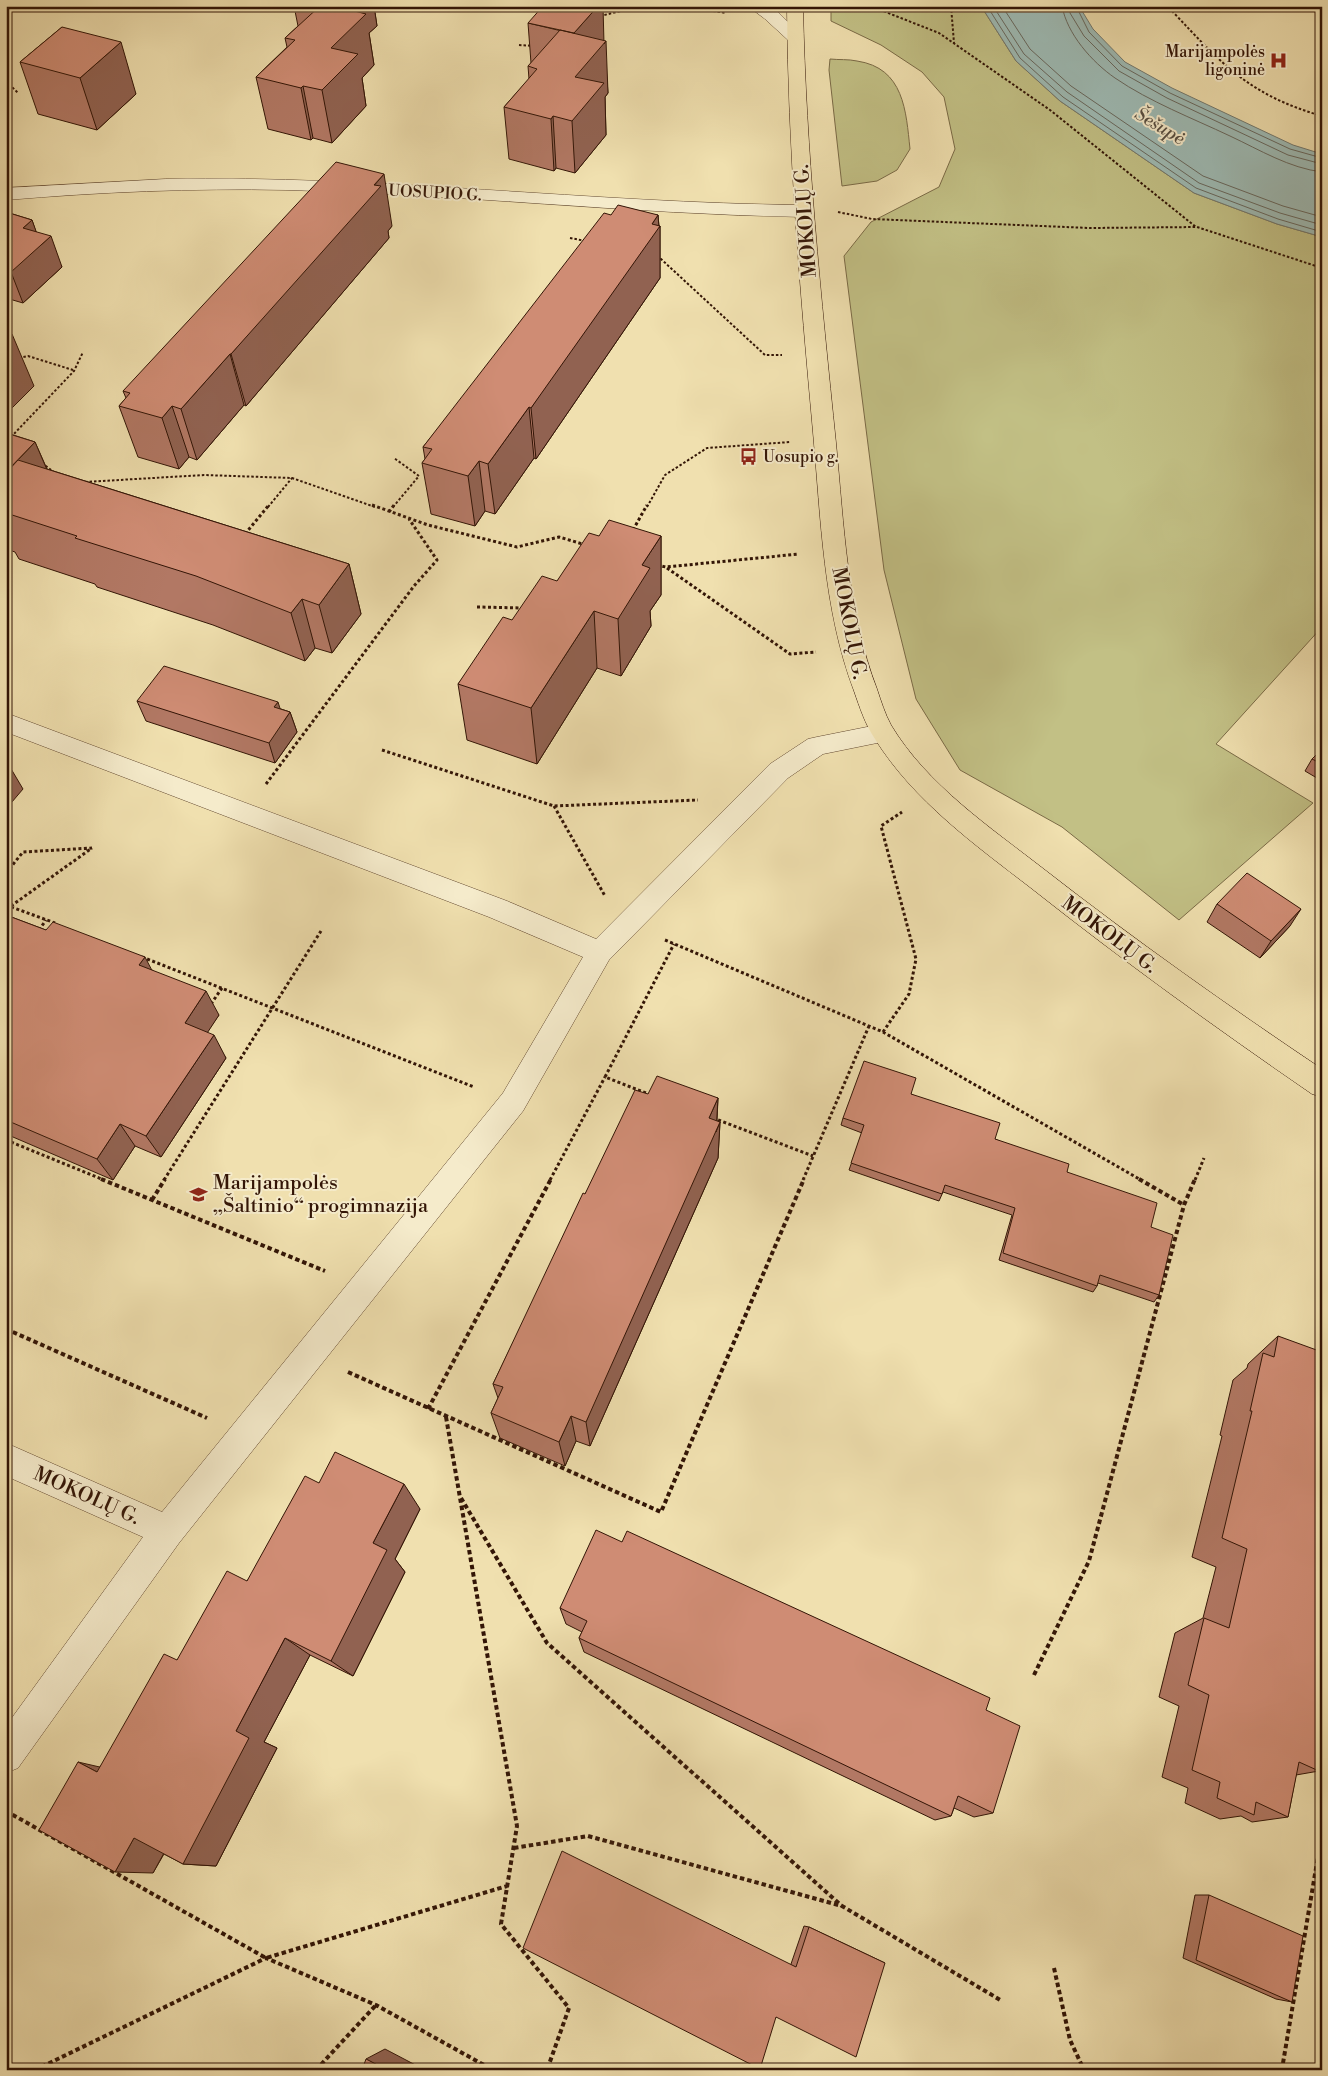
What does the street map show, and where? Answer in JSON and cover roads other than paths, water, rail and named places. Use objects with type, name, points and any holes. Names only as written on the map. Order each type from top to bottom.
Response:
[{"type":"main road","name":"MOKOLŲ G.","points":[[795,6],[803,211],[836,550],[852,651],[864,689],[882,733],[915,776],[952,812],[1104,932],[1322,1085]]},
{"type":"street","points":[[756,6],[771,15],[795,37]]},
{"type":"street","name":"UOSUPIO G.","points":[[6,194],[112,186],[260,184],[460,193],[735,210],[803,211]]},
{"type":"street","points":[[6,722],[498,909],[600,952]]},
{"type":"street","points":[[6,1756],[167,1531],[513,1102],[600,952],[780,771],[817,746],[882,733]]},
{"type":"street","name":"MOKOLŲ G.","points":[[6,1459],[167,1531]]},
{"type":"water","name":"Šešupė","points":[[981,6],[1079,6],[1093,29],[1125,62],[1172,88],[1293,145],[1322,154],[1322,237],[1277,224],[1194,193],[1060,101],[1016,61]]},
{"type":"place","name":"Marijampolės ligoninė","points":[[1279,60]]},
{"type":"place","name":"Uosupio g.","points":[[749,456]]},
{"type":"place","name":"Marijampolės „Šaltinio“ progimnazija","points":[[199,1194]]}]
